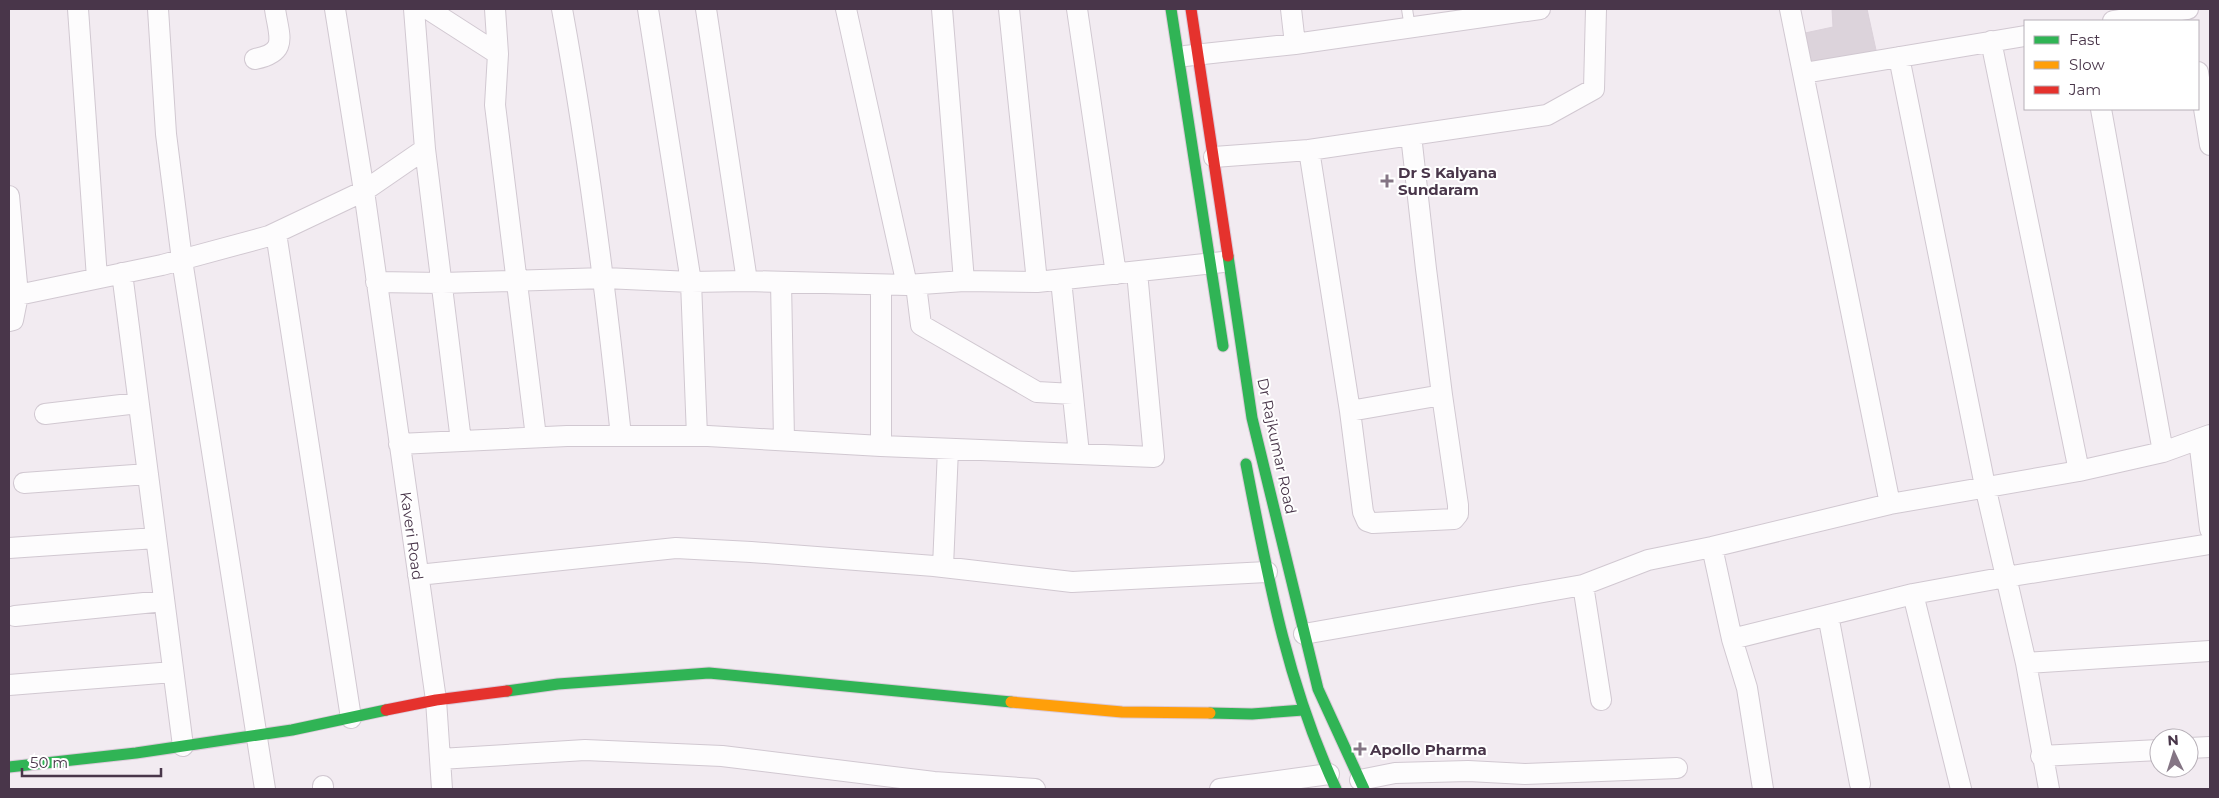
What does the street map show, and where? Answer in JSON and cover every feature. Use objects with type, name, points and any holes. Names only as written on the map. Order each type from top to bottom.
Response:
[{"type":"main road","name":"Dr Rajkumar Road","points":[[1171,9],[1189,56],[1214,157],[1225,360]]},
{"type":"main road","name":"Dr Rajkumar Road","points":[[1191,9],[1189,56],[1221,263],[1252,418],[1318,689],[1362,784]]},
{"type":"main road","points":[[1244,454],[1267,572],[1283,641],[1303,710],[1332,782]]},
{"type":"main road","points":[[9,766],[257,736],[436,700],[558,684],[709,673],[1122,712],[1252,714],[1303,710]]},
{"type":"street","points":[[78,9],[97,278]]},
{"type":"street","points":[[158,9],[166,134],[182,260],[265,789]]},
{"type":"street","points":[[255,59],[270,56],[275,53],[280,45],[275,9]]},
{"type":"street","name":"Kaveri Road","points":[[335,9],[364,191],[436,700],[442,789]]},
{"type":"street","points":[[414,9],[425,149],[461,441]]},
{"type":"street","points":[[428,9],[498,54]]},
{"type":"street","points":[[495,9],[498,54],[495,105],[536,437]]},
{"type":"street","points":[[562,9],[580,103],[605,278],[621,436]]},
{"type":"street","points":[[648,9],[691,282],[697,436]]},
{"type":"street","points":[[706,9],[747,281]]},
{"type":"street","points":[[846,9],[921,324],[1037,392],[1073,394]]},
{"type":"street","points":[[942,9],[964,281]]},
{"type":"street","points":[[1009,9],[1038,282]]},
{"type":"street","points":[[1077,9],[1116,274]]},
{"type":"street","points":[[1291,9],[1294,44]]},
{"type":"street","points":[[1189,56],[1294,44],[1408,18],[1540,9]]},
{"type":"street","points":[[1214,157],[1309,150],[1547,115],[1594,89],[1596,9]]},
{"type":"street","points":[[1790,9],[1890,504]]},
{"type":"street","points":[[2119,20],[2187,9]]},
{"type":"street","points":[[1804,73],[2024,36]]},
{"type":"street","points":[[1991,41],[2079,471]]},
{"type":"street","points":[[1899,57],[1986,486],[2026,663],[2041,756],[2049,789]]},
{"type":"street","points":[[2199,78],[2210,144]]},
{"type":"street","points":[[2101,110],[2163,452]]},
{"type":"street","points":[[1309,150],[1350,412],[1363,512],[1367,520],[1373,524],[1454,519],[1458,514],[1458,505],[1442,395],[1411,135]]},
{"type":"street","points":[[18,295],[182,260],[276,233],[364,191],[425,149]]},
{"type":"street","points":[[9,196],[11,253],[18,295],[10,326]]},
{"type":"street","points":[[276,233],[351,718]]},
{"type":"street","points":[[376,282],[442,283],[605,278],[691,282],[747,281],[911,285],[964,281],[1038,282],[1221,263]]},
{"type":"street","points":[[399,444],[536,437],[697,436],[881,446],[1154,457],[1137,272]]},
{"type":"street","points":[[122,273],[183,746]]},
{"type":"street","points":[[1061,280],[1079,454]]},
{"type":"street","points":[[781,282],[784,440]]},
{"type":"street","points":[[881,285],[881,446]]},
{"type":"street","points":[[1350,412],[1442,395]]},
{"type":"street","points":[[45,414],[138,403]]},
{"type":"street","points":[[1304,634],[1583,585],[1648,560],[1712,547],[1890,504],[2079,471],[2163,452],[2204,437],[2210,529]]},
{"type":"street","points":[[943,567],[948,449]]},
{"type":"street","points":[[24,483],[148,474]]},
{"type":"street","points":[[9,548],[156,538]]},
{"type":"street","points":[[1732,639],[1914,594],[2210,544]]},
{"type":"street","points":[[1712,547],[1732,639],[1747,688],[1763,789]]},
{"type":"street","points":[[418,575],[676,548],[943,567],[1072,582],[1267,572]]},
{"type":"street","points":[[1583,585],[1601,700]]},
{"type":"street","points":[[1914,594],[1961,789]]},
{"type":"street","points":[[15,616],[164,601]]},
{"type":"street","points":[[1828,616],[1860,784]]},
{"type":"street","points":[[2026,663],[2210,651]]},
{"type":"street","points":[[9,685],[173,672]]},
{"type":"street","points":[[440,759],[586,750],[722,756],[934,782],[1034,789]]},
{"type":"street","points":[[2041,756],[2149,751]]},
{"type":"street","points":[[1362,784],[1395,773],[1468,771],[1525,774],[1677,768]]},
{"type":"street","points":[[1220,789],[1332,782]]},
{"type":"building","points":[[1832,9],[1867,9],[1876,50],[1811,65],[1805,33],[1833,27]]},
{"type":"traffic: fast","points":[[1171,9],[1223,346]]},
{"type":"traffic: fast","points":[[1228,256],[1252,418],[1318,689],[1364,789]]},
{"type":"traffic: fast","points":[[1246,464],[1271,589],[1292,670],[1304,710],[1336,789]]},
{"type":"traffic: fast","points":[[507,691],[558,684],[709,673],[1011,702]]},
{"type":"traffic: fast","points":[[9,767],[136,753],[292,730],[386,710]]},
{"type":"traffic: fast","points":[[1210,713],[1252,714],[1303,710]]},
{"type":"traffic: slow","points":[[1011,702],[1122,712],[1210,713]]},
{"type":"traffic: jam","points":[[1191,9],[1228,256]]},
{"type":"traffic: jam","points":[[386,710],[436,700],[507,691]]},
{"type":"place","name":"Dr S Kalyana Sundaram","points":[[1387,181]]},
{"type":"place","name":"Apollo Pharma","points":[[1360,749]]}]
